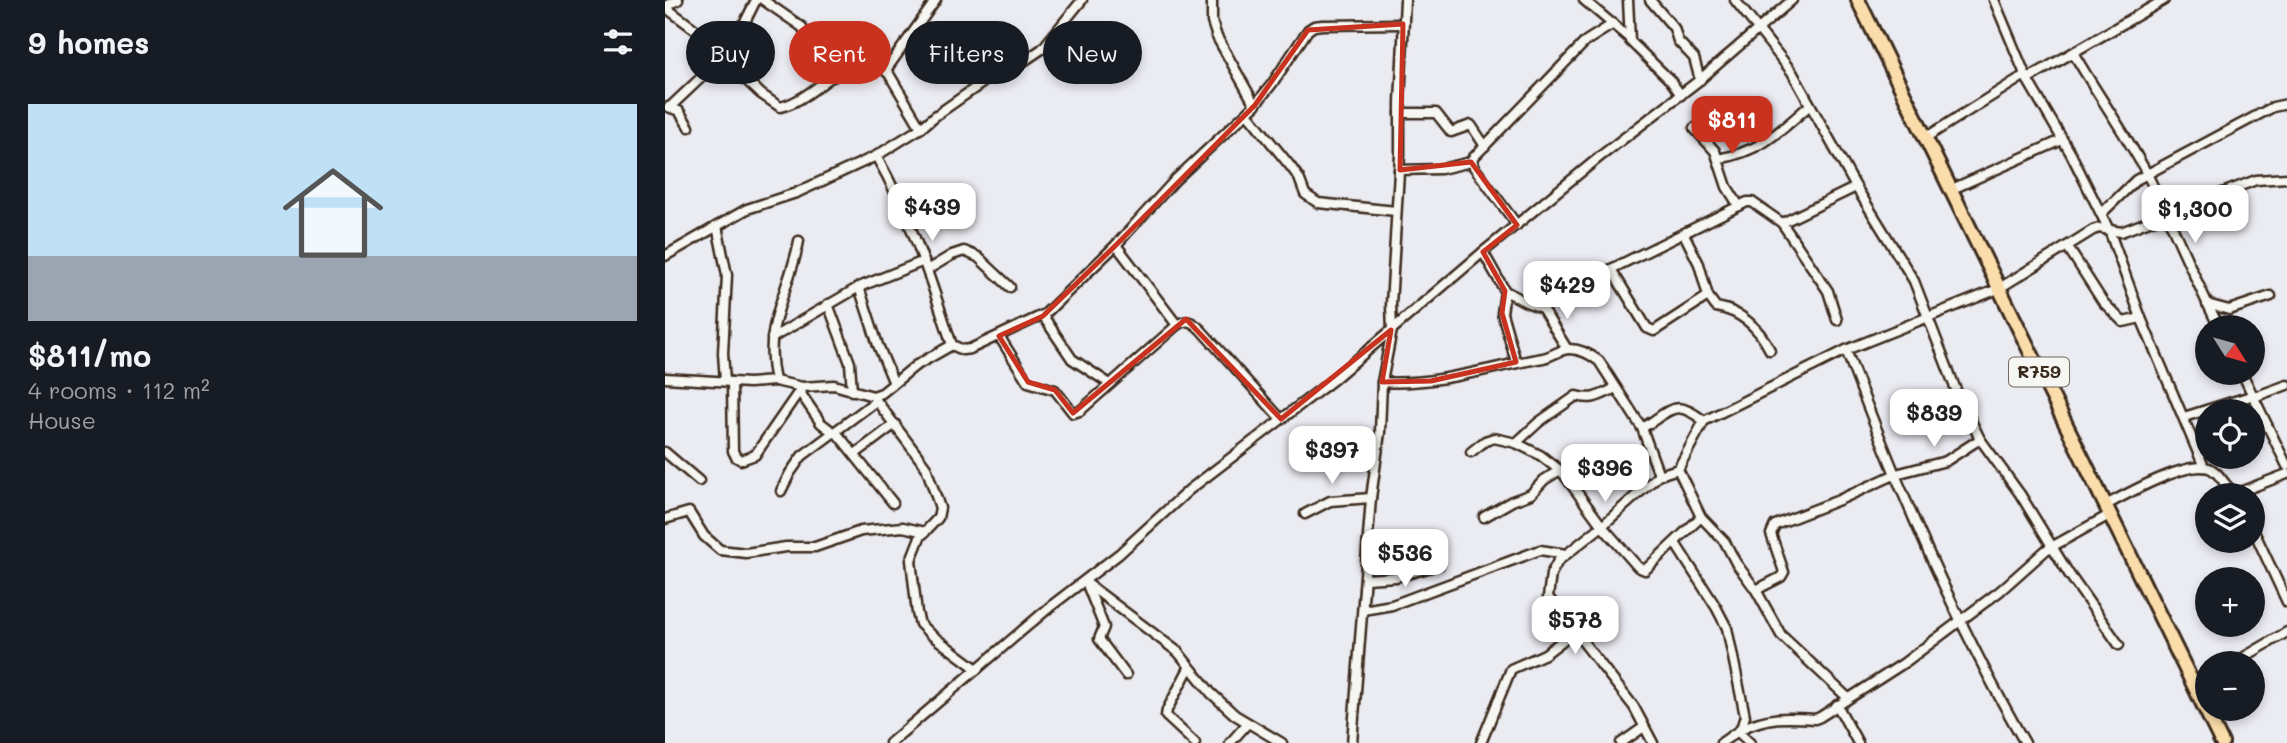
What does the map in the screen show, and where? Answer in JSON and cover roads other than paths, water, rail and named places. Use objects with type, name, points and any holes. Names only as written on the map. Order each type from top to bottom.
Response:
[{"type":"main road","name":"R759","points":[[1858,0],[2222,743]]},
{"type":"street","points":[[678,0],[665,6],[686,23]]},
{"type":"street","points":[[744,21],[756,0]]},
{"type":"street","points":[[763,0],[793,21]]},
{"type":"street","points":[[891,63],[936,0]]},
{"type":"street","points":[[665,256],[747,209],[796,193],[876,156],[921,128],[988,79],[1012,69],[1042,48],[1082,0]]},
{"type":"street","points":[[1212,0],[1217,37],[1255,105]]},
{"type":"street","points":[[1352,743],[1371,498],[1380,432],[1382,382],[1392,330],[1405,0]]},
{"type":"street","points":[[1584,0],[1629,38]]},
{"type":"street","points":[[1628,0],[1631,44],[1670,80],[1681,95]]},
{"type":"street","points":[[1650,0],[1674,28],[1678,41],[1697,63],[1700,80]]},
{"type":"street","points":[[1735,0],[1793,72],[1856,187],[1914,281],[1926,318],[1956,390],[1980,439],[2020,494],[2069,574],[2119,645]]},
{"type":"street","points":[[890,743],[1051,606],[1086,583],[1189,490],[1334,379],[1483,252],[1700,80],[1792,0]]},
{"type":"street","points":[[1994,0],[2026,77],[2102,213],[2141,318],[2195,446]]},
{"type":"street","points":[[1925,138],[2026,77],[2074,54],[2164,0]]},
{"type":"street","points":[[876,156],[888,177],[925,266],[952,345],[963,351],[1043,316],[1116,245],[1175,180],[1255,105],[1272,84],[1303,35],[1314,26],[1403,24]]},
{"type":"street","points":[[1399,170],[1440,169],[1471,162],[1586,41],[1613,24]]},
{"type":"street","points":[[2074,54],[2102,102],[2129,140],[2213,315]]},
{"type":"street","points":[[891,78],[921,128]]},
{"type":"street","points":[[689,127],[679,111],[668,107],[692,84]]},
{"type":"street","points":[[752,84],[780,107],[795,102],[822,84]]},
{"type":"street","points":[[2102,213],[2136,180],[2273,107],[2287,104]]},
{"type":"street","points":[[1718,159],[1754,149],[1771,139],[1810,105]]},
{"type":"street","points":[[1247,113],[1299,178],[1305,194],[1311,200],[1396,211]]},
{"type":"street","points":[[1400,113],[1436,113],[1451,132],[1471,125],[1485,146]]},
{"type":"street","points":[[1694,128],[1715,151],[1727,187],[1739,206]]},
{"type":"street","points":[[1950,190],[2062,140]]},
{"type":"street","points":[[1471,162],[1517,225]]},
{"type":"street","points":[[1653,743],[1634,707],[1548,597],[1551,574],[1557,561],[1602,526],[1659,475],[1678,469],[1704,421],[1846,351],[1998,289],[2093,230],[2121,232],[2256,180],[2287,178]]},
{"type":"street","points":[[1782,223],[1856,187]]},
{"type":"street","points":[[1542,308],[1611,269],[1752,202],[1782,223],[1828,290],[1837,320]]},
{"type":"street","points":[[717,226],[727,275],[723,353],[734,399],[733,451],[736,457],[741,460],[755,455],[801,389]]},
{"type":"street","points":[[1684,234],[1699,264],[1708,296],[1716,307],[1729,309],[1756,327],[1770,350]]},
{"type":"street","points":[[775,381],[772,338],[776,313],[794,265],[799,241]]},
{"type":"street","points":[[1116,245],[1177,325]]},
{"type":"street","points":[[2067,246],[2103,302],[2123,322],[2141,318]]},
{"type":"street","points":[[772,338],[859,287],[925,266],[957,252],[964,251],[978,257],[1010,288]]},
{"type":"street","points":[[1483,252],[1505,291],[1542,308],[1567,349]]},
{"type":"street","points":[[1611,269],[1647,328],[1654,331],[1708,296]]},
{"type":"street","points":[[859,287],[893,381]]},
{"type":"street","points":[[1505,291],[1502,313],[1516,362]]},
{"type":"street","points":[[2207,304],[2229,310],[2271,296]]},
{"type":"street","points":[[828,304],[850,363],[852,391]]},
{"type":"street","points":[[1043,316],[1072,359],[1110,384]]},
{"type":"street","points":[[999,336],[1025,378],[1032,384],[1055,390],[1070,412],[1080,411],[1177,325],[1187,321],[1195,325],[1280,419]]},
{"type":"street","points":[[781,491],[802,456],[835,433],[893,381],[952,345]]},
{"type":"street","points":[[1382,382],[1403,384],[1431,381],[1548,357],[1567,349],[1588,353],[1599,360],[1641,428],[1659,475]]},
{"type":"street","points":[[1846,351],[1929,557],[1994,691],[2025,743]]},
{"type":"street","points":[[665,378],[775,381],[801,389],[834,385],[874,399],[926,467],[941,513],[914,548],[911,560],[920,624],[977,669]]},
{"type":"street","points":[[2183,417],[2287,384]]},
{"type":"street","points":[[2248,385],[2287,466]]},
{"type":"street","points":[[1516,443],[1539,422],[1576,396],[1593,399],[1616,388]]},
{"type":"street","points":[[801,389],[821,423],[855,454],[893,503]]},
{"type":"street","points":[[1641,428],[1679,406],[1688,408],[1704,421]]},
{"type":"street","points":[[855,454],[895,424]]},
{"type":"street","points":[[1471,452],[1485,441],[1494,438],[1516,443],[1540,455],[1560,470],[1602,526],[1639,567],[1645,570],[1700,517]]},
{"type":"street","points":[[1756,590],[1781,577],[1784,572],[1772,534],[1775,525],[1896,474],[1946,461],[1980,439]]},
{"type":"street","points":[[665,452],[699,481]]},
{"type":"street","points":[[1678,469],[1700,517],[1725,542],[1781,635],[1848,698]]},
{"type":"street","points":[[1721,743],[1755,722],[1780,716],[1815,719],[1904,663],[2000,591],[2053,545],[2140,487],[2176,472],[2195,469]]},
{"type":"street","points":[[2210,469],[2224,483]]},
{"type":"street","points":[[1484,517],[1531,494],[1543,480],[1560,470]]},
{"type":"street","points":[[2264,483],[2287,474]]},
{"type":"street","points":[[1305,514],[1330,501],[1371,498]]},
{"type":"street","points":[[665,519],[689,512],[704,536],[720,550],[746,553],[786,547],[815,547],[861,531],[903,527],[925,531]]},
{"type":"street","points":[[1675,543],[1727,628],[1745,716],[1740,730]]},
{"type":"street","points":[[1363,610],[1392,605],[1540,550],[1566,554]]},
{"type":"street","points":[[2264,553],[2287,602]]},
{"type":"street","points":[[1366,579],[1396,577],[1439,565]]},
{"type":"street","points":[[1086,583],[1178,652],[1211,693],[1247,724],[1282,743]]},
{"type":"street","points":[[1086,583],[1104,625],[1100,639],[1126,675]]},
{"type":"street","points":[[1481,743],[1511,669],[1545,654],[1575,631]]},
{"type":"street","points":[[2255,651],[2287,632]]},
{"type":"street","points":[[1189,668],[1166,714],[1167,718],[1195,743]]},
{"type":"street","points":[[1837,705],[1858,743]]},
{"type":"street","points":[[1230,743],[1247,724]]},
{"type":"street","points":[[1621,743],[1644,727]]},
{"type":"street","points":[[1740,730],[1750,743]]}]
